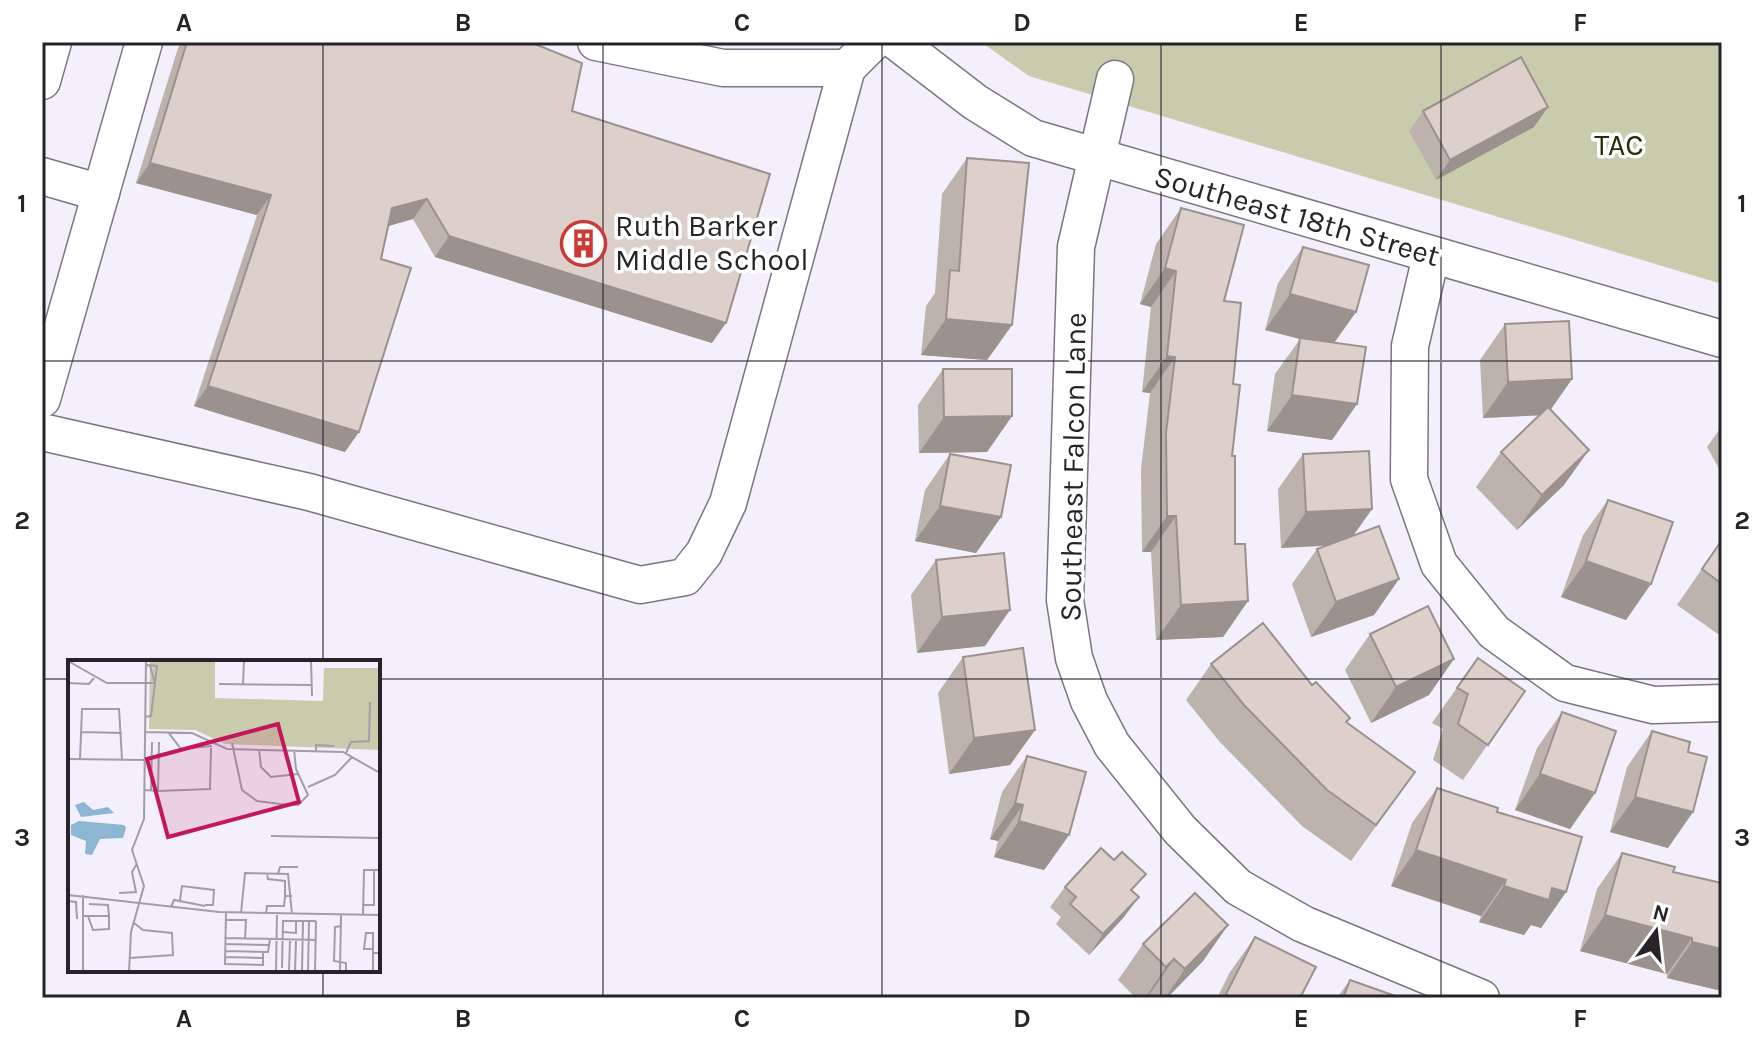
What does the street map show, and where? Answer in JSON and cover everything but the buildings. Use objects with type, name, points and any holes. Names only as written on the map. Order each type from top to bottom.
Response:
[{"type":"street","points":[[42,81],[53,42]]},
{"type":"street","points":[[42,399],[144,42]]},
{"type":"street","points":[[596,42],[723,68],[847,68]]},
{"type":"street","points":[[42,432],[309,492],[640,585],[685,577],[704,553],[728,503],[847,68],[873,42]]},
{"type":"street","name":"Southeast 18th Street","points":[[897,42],[975,102],[1033,138],[1722,339]]},
{"type":"street","name":"Southeast Falcon Lane","points":[[1115,79],[1094,156],[1076,247],[1065,600],[1074,658],[1089,701],[1137,779],[1180,830],[1238,887],[1303,924],[1481,998]]},
{"type":"street","points":[[42,176],[101,193]]},
{"type":"street","points":[[1431,256],[1410,346],[1409,479],[1439,564],[1494,632],[1565,683],[1653,705],[1722,703]]},
{"type":"green space","name":"TAC","points":[[981,42],[1722,42],[1722,284],[1029,76]]},
{"type":"place","name":"Ruth Barker Middle School","points":[[584,243]]}]
